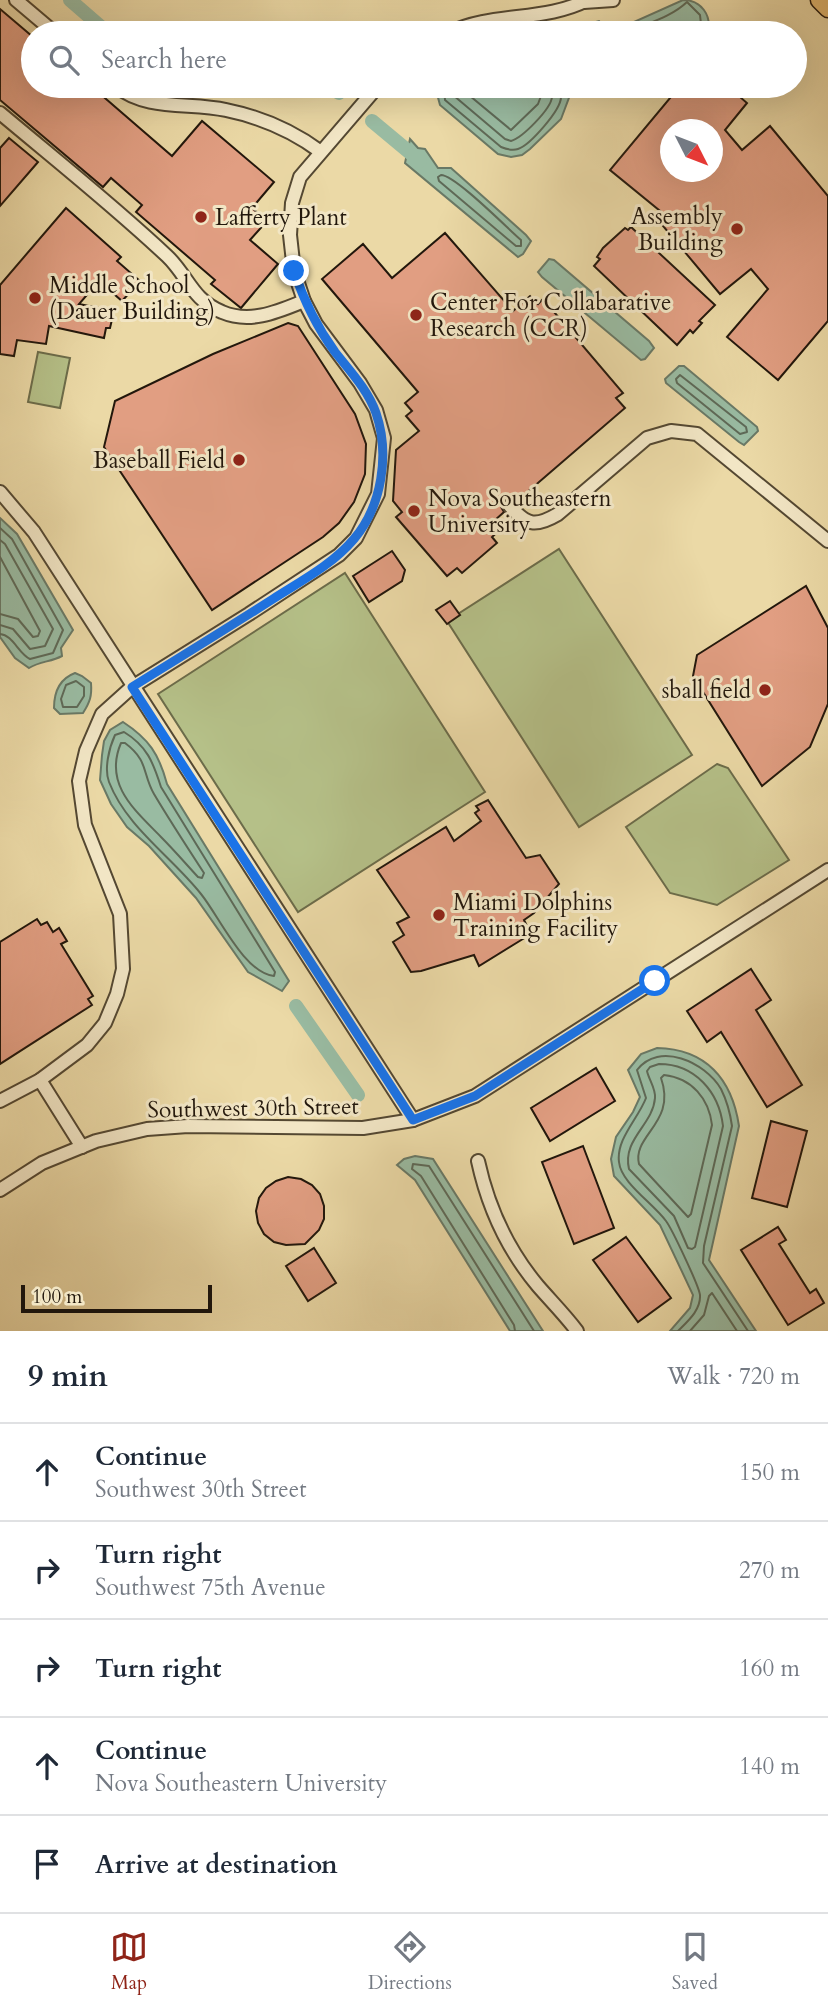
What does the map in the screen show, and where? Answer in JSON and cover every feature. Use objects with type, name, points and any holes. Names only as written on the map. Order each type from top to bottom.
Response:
[{"type":"main road","points":[[819,0],[828,9]]},
{"type":"street","points":[[16,0],[41,21]]},
{"type":"street","points":[[494,21],[562,10],[586,1],[613,0]]},
{"type":"street","points":[[139,98],[152,103],[206,107],[237,113],[286,130],[321,152]]},
{"type":"street","points":[[0,1101],[40,1080],[88,1045],[105,1023],[117,993],[123,969],[120,914],[85,825],[79,781],[86,751],[102,714],[132,687],[339,555],[356,538],[379,494],[384,438],[376,411],[360,383],[316,324],[304,301],[294,271],[290,235],[292,203],[300,177],[368,98]]},
{"type":"street","points":[[0,113],[169,258],[195,294],[209,306],[239,317],[254,318],[304,301]]},
{"type":"street","points":[[510,506],[521,519],[531,523],[543,523],[558,514],[647,438],[671,430],[685,431],[697,434],[828,541]]},
{"type":"street","points":[[0,492],[34,532],[413,1120]]},
{"type":"street","name":"Southwest 30th Street","points":[[0,1190],[42,1163],[96,1141],[147,1129],[188,1126],[363,1128],[413,1120],[475,1096],[828,870]]},
{"type":"street","points":[[40,1080],[82,1147]]},
{"type":"street","points":[[478,1161],[484,1191],[513,1253],[577,1331]]},
{"type":"shaded area","points":[[38,352],[70,358],[60,408],[28,402]]},
{"type":"shaded area","points":[[559,549],[692,755],[579,827],[447,621]]},
{"type":"shaded area","points":[[345,573],[485,792],[298,912],[158,694]]},
{"type":"shaded area","points":[[717,764],[728,768],[789,860],[717,905],[670,893],[626,827]]},
{"type":"water","points":[[683,0],[700,6],[708,21],[636,21]]},
{"type":"water","points":[[438,98],[569,98],[561,119],[530,149],[522,155],[511,157],[498,154],[440,105]]},
{"type":"water","points":[[410,139],[418,148],[425,149],[438,168],[451,168],[526,235],[531,241],[523,254],[518,257],[405,163]]},
{"type":"water","points":[[549,259],[554,260],[649,341],[654,348],[645,359],[641,360],[542,277],[538,272]]},
{"type":"water","points":[[679,366],[684,366],[757,427],[758,431],[744,445],[666,383],[665,379]]},
{"type":"water","points":[[0,518],[17,534],[73,630],[61,648],[62,656],[29,668],[15,658],[0,637]]},
{"type":"water","points":[[75,673],[91,683],[89,702],[83,713],[60,714],[54,708],[56,691],[61,682]]},
{"type":"water","points":[[123,722],[146,741],[156,756],[167,784],[289,981],[282,991],[248,972],[196,898],[149,846],[127,827],[111,804],[100,780],[104,741],[110,730]]},
{"type":"water","points":[[657,1048],[690,1054],[703,1061],[723,1081],[730,1094],[739,1126],[709,1260],[756,1331],[670,1331],[690,1308],[693,1295],[660,1225],[614,1176],[611,1159],[616,1137],[640,1097],[628,1070],[641,1054]]},
{"type":"water","points":[[415,1156],[433,1159],[543,1331],[510,1331],[415,1180],[397,1165],[404,1159]]},
{"type":"building","name":"Lafferty Plant","points":[[0,9],[21,27],[21,98],[105,98],[172,156],[202,121],[274,182],[252,208],[267,221],[250,240],[278,264],[241,308],[211,284],[215,280],[136,212],[142,205],[111,178],[103,187],[0,100]]},
{"type":"building","name":"Assembly Building","points":[[670,98],[741,98],[747,103],[725,130],[742,150],[770,126],[828,196],[828,321],[778,380],[727,337],[768,289],[751,269],[720,294],[658,220],[665,215],[610,170]]},
{"type":"building","points":[[9,138],[38,162],[0,206],[0,148]]},
{"type":"building","name":"Middle School (Dauer Building)","points":[[66,208],[121,257],[117,261],[140,281],[122,301],[99,281],[79,304],[114,311],[110,328],[106,328],[104,338],[49,326],[46,344],[17,340],[14,356],[0,354],[0,285]]},
{"type":"building","points":[[631,227],[715,305],[699,321],[702,323],[693,333],[690,330],[677,345],[594,266],[600,259],[597,257],[603,248],[625,228],[628,230]]},
{"type":"building","points":[[445,233],[513,311],[530,296],[538,304],[543,299],[623,393],[616,398],[625,408],[517,501],[512,498],[504,500],[501,507],[504,512],[495,520],[502,528],[492,537],[497,543],[462,573],[457,568],[447,576],[396,517],[402,512],[393,501],[396,450],[419,431],[406,416],[412,411],[405,403],[418,392],[322,279],[363,244],[392,278]]},
{"type":"building","name":"Baseball Field","points":[[288,323],[298,326],[355,414],[366,444],[365,474],[354,502],[339,523],[323,537],[212,610],[104,447],[115,401],[213,354]]},
{"type":"building","points":[[392,551],[405,570],[402,581],[369,602],[353,576]]},
{"type":"building","name":"sball field","points":[[806,586],[828,628],[828,704],[810,747],[762,786],[693,676],[697,655]]},
{"type":"building","points":[[450,601],[460,615],[447,624],[436,610]]},
{"type":"building","points":[[488,800],[526,858],[540,855],[559,884],[534,913],[524,920],[531,934],[479,966],[474,955],[411,972],[393,942],[404,935],[397,923],[409,917],[377,870],[446,827],[454,841],[481,821],[475,813],[479,810],[476,806]]},
{"type":"building","points":[[37,919],[41,925],[47,922],[53,932],[59,928],[67,941],[61,944],[93,996],[88,999],[92,1005],[0,1064],[0,942]]},
{"type":"building","points":[[751,969],[771,1000],[756,1010],[802,1085],[767,1107],[721,1032],[707,1042],[687,1011]]},
{"type":"building","points":[[596,1068],[615,1101],[550,1141],[531,1108]]},
{"type":"building","points":[[771,1121],[807,1131],[787,1207],[752,1198]]},
{"type":"building","points":[[583,1146],[614,1228],[574,1244],[542,1162]]},
{"type":"building","points":[[288,1177],[301,1179],[312,1185],[320,1194],[324,1206],[324,1219],[319,1230],[305,1244],[286,1245],[274,1242],[264,1234],[258,1223],[256,1211],[259,1198],[266,1188]]},
{"type":"building","points":[[778,1227],[786,1240],[779,1244],[810,1293],[816,1289],[824,1303],[788,1325],[741,1250]]},
{"type":"building","points":[[626,1237],[671,1298],[638,1322],[593,1260]]},
{"type":"building","points":[[314,1248],[336,1283],[308,1301],[286,1266]]},
{"type":"waterway","points":[[70,0],[94,21]]},
{"type":"waterway","points":[[372,121],[420,161]]},
{"type":"waterway","points":[[296,1006],[358,1095]]},
{"type":"place","name":"Lafferty Plant","points":[[201,217]]},
{"type":"place","name":"Assembly Building","points":[[737,229]]},
{"type":"place","name":"Middle School (Dauer Building)","points":[[35,298]]},
{"type":"place","name":"Center For Collabarative Research (CCR)","points":[[416,315]]},
{"type":"place","name":"Baseball Field","points":[[239,460]]},
{"type":"place","name":"Nova Southeastern University","points":[[414,511]]},
{"type":"place","name":"sball field","points":[[765,690]]},
{"type":"place","name":"Miami Dolphins Training Facility","points":[[439,915]]},
{"type":"route","points":[[294,271],[304,301],[316,324],[360,383],[376,411],[384,438],[379,494],[356,538],[339,555],[132,687],[413,1120],[475,1096],[655,981]]}]
